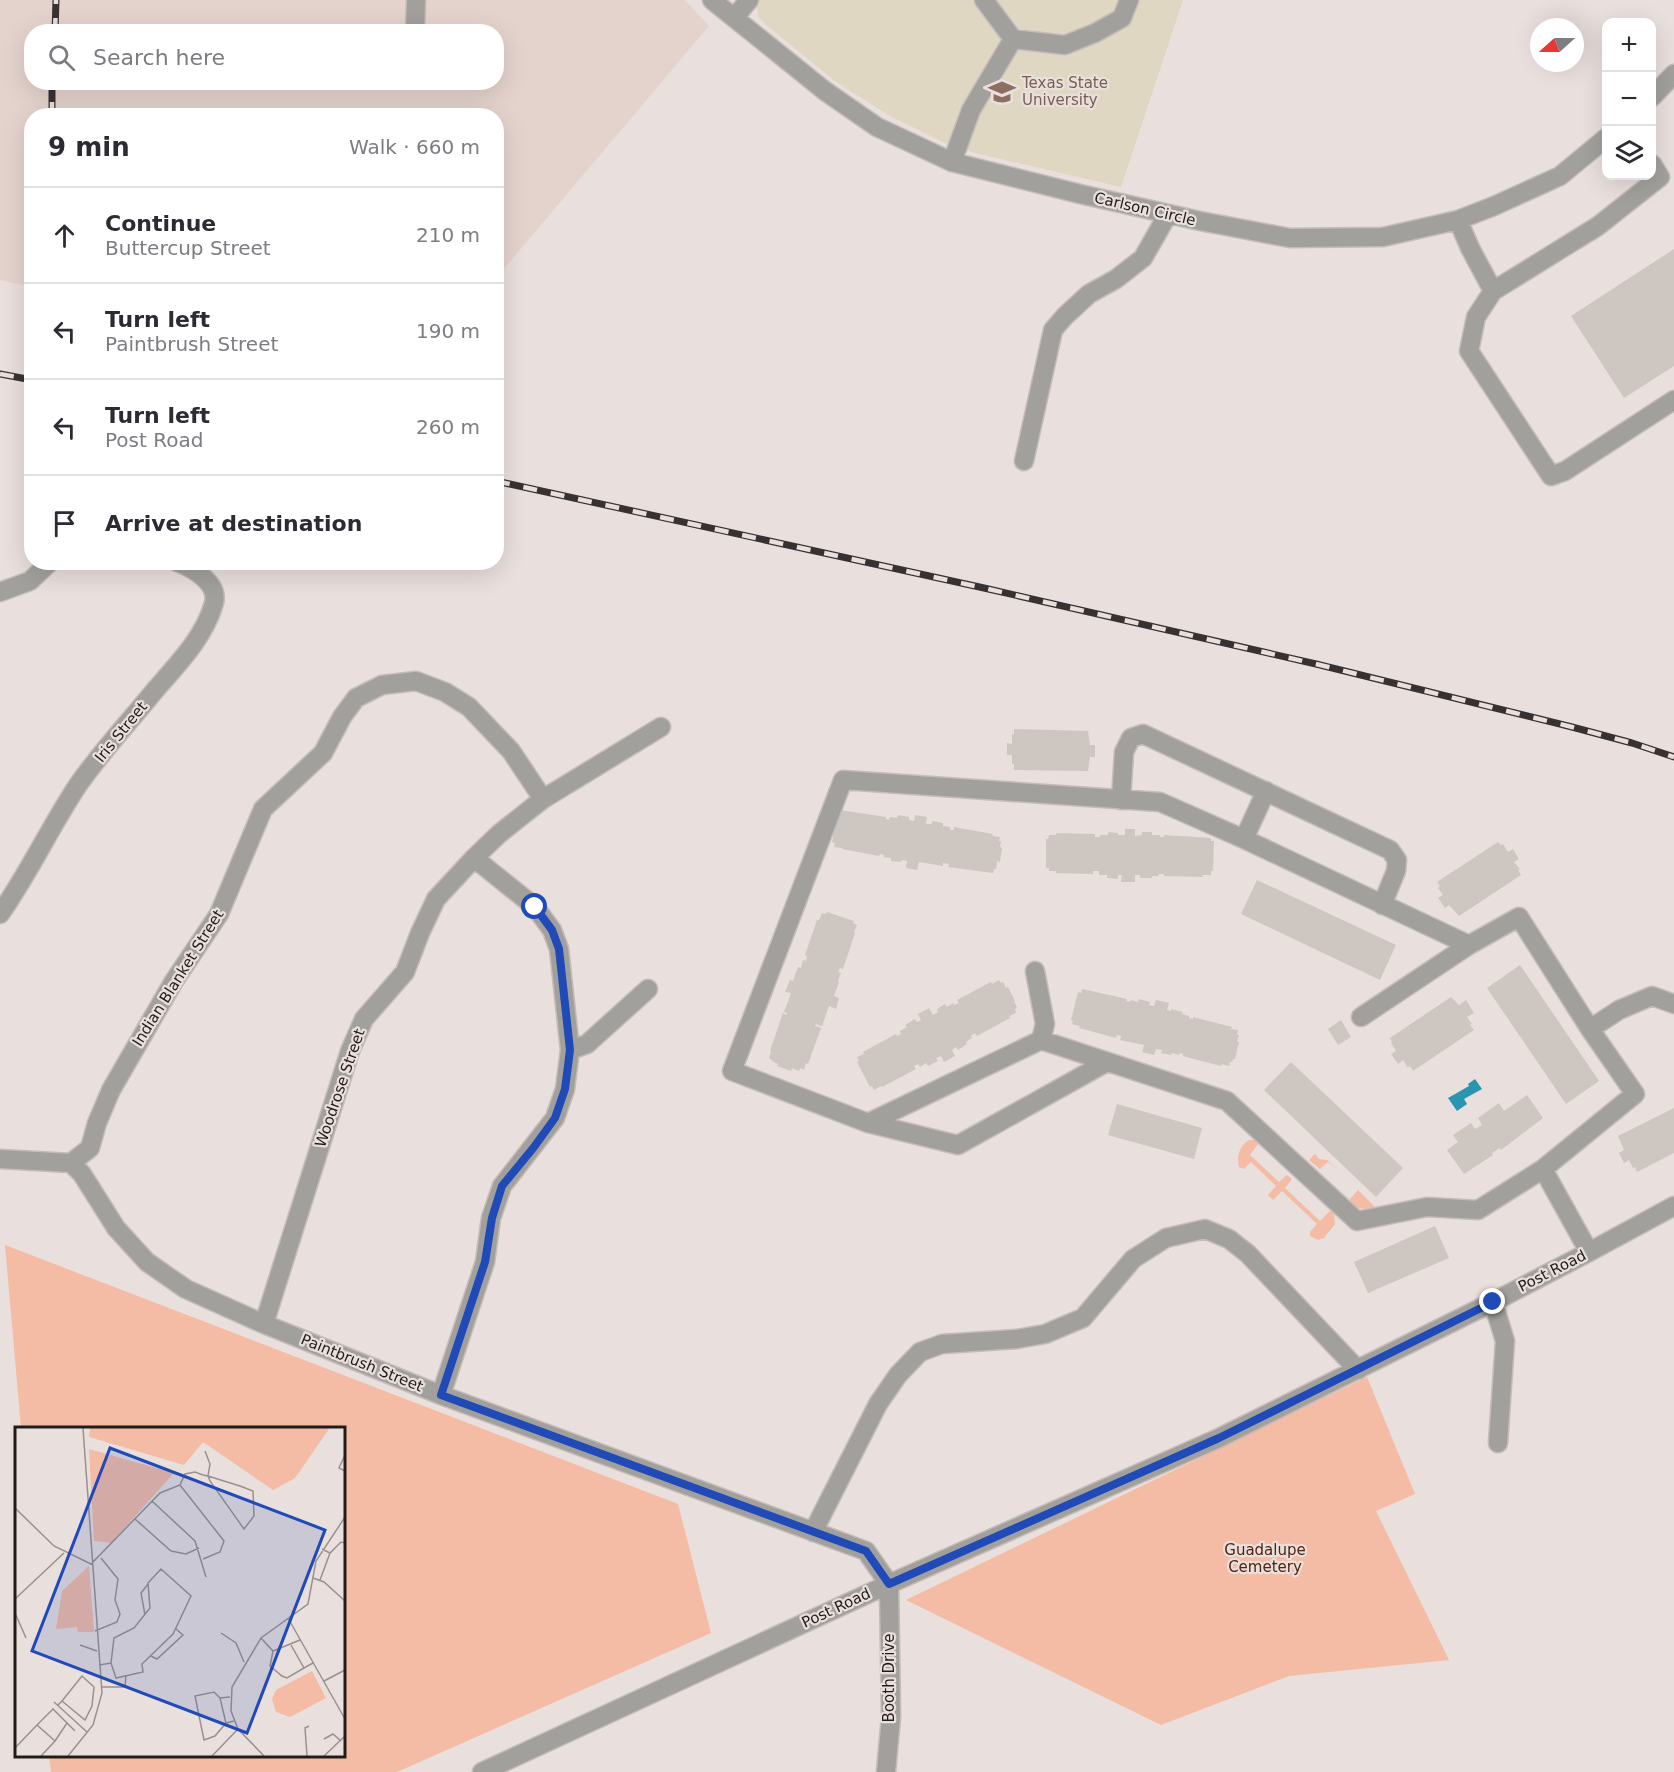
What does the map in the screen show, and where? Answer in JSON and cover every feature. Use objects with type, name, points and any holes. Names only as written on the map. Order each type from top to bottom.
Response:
[{"type":"street","points":[[414,24],[416,0]]},
{"type":"street","name":"Carlson Circle","points":[[712,0],[825,91],[877,127],[952,162],[1168,214],[1290,238],[1383,237],[1458,220],[1560,176],[1602,141]]},
{"type":"street","points":[[734,18],[749,0]]},
{"type":"street","points":[[984,0],[1013,39],[1065,45],[1095,33],[1122,18],[1129,0]]},
{"type":"street","points":[[952,162],[971,110],[1013,39]]},
{"type":"street","points":[[1656,93],[1673,76]]},
{"type":"street","points":[[1662,171],[1598,226],[1493,291],[1476,317],[1469,351],[1551,476],[1564,471],[1674,400]]},
{"type":"street","points":[[1024,461],[1053,330],[1089,294],[1116,279],[1143,258],[1168,214]]},
{"type":"street","points":[[1458,220],[1493,291]]},
{"type":"street","points":[[0,592],[30,581],[42,570]]},
{"type":"street","name":"Iris Street","points":[[0,914],[79,785],[200,634],[215,600],[210,582],[193,570]]},
{"type":"street","name":"Indian Blanket Street","points":[[71,1163],[90,1148],[111,1089],[169,989],[219,914],[263,809],[323,753],[342,717],[356,698],[382,685],[416,681],[445,692],[469,707],[511,751],[543,799]]},
{"type":"street","name":"Woodrose Street","points":[[264,1323],[350,1051],[364,1019],[405,972],[436,900],[499,834],[543,799],[661,727]]},
{"type":"street","points":[[1122,800],[1124,752],[1131,738],[1143,734],[1390,849],[1397,860],[1396,871],[1383,905]]},
{"type":"street","points":[[1107,1062],[958,1145],[868,1123],[732,1071],[843,780],[1160,802],[1469,945]]},
{"type":"street","points":[[1244,839],[1266,791]]},
{"type":"street","points":[[441,1395],[485,1262],[492,1218],[502,1186],[555,1118],[565,1089],[570,1050],[559,949],[552,930],[535,907],[474,858]]},
{"type":"street","points":[[868,1123],[1041,1040],[1227,1101],[1357,1221],[1427,1207],[1478,1210],[1543,1169],[1635,1094],[1590,1029],[1519,917],[1469,945],[1361,1017]]},
{"type":"street","points":[[1035,970],[1045,1024],[1041,1040]]},
{"type":"street","points":[[570,1050],[587,1044],[648,989]]},
{"type":"street","points":[[1590,1029],[1619,1010],[1652,996],[1674,1004]]},
{"type":"street","points":[[0,1160],[71,1163]]},
{"type":"street","name":"Paintbrush Street","points":[[71,1163],[82,1174],[116,1228],[147,1262],[186,1289],[441,1395],[866,1551],[889,1584]]},
{"type":"street","points":[[1543,1169],[1589,1252]]},
{"type":"street","name":"Post Road","points":[[482,1772],[889,1584],[1219,1438],[1493,1302],[1674,1206]]},
{"type":"street","points":[[813,1532],[878,1404],[898,1375],[920,1352],[942,1344],[1017,1339],[1045,1334],[1083,1318],[1133,1259],[1166,1238],[1205,1229],[1229,1239],[1248,1254],[1358,1370]]},
{"type":"street","points":[[1493,1302],[1505,1341],[1498,1443]]},
{"type":"street","name":"Booth Drive","points":[[886,1772],[891,1717],[889,1584]]},
{"type":"shaded area","points":[[0,0],[685,0],[709,26],[504,269],[504,108],[24,108],[24,285],[0,280]]},
{"type":"shaded area","name":"Texas State University","points":[[759,0],[1183,0],[1121,187],[975,153],[945,143],[890,116],[836,82],[764,23],[758,16]]},
{"type":"green space","points":[[1249,1140],[1256,1140],[1258,1144],[1250,1155],[1279,1182],[1287,1175],[1292,1179],[1285,1188],[1320,1221],[1330,1211],[1334,1213],[1335,1224],[1324,1238],[1318,1240],[1310,1236],[1310,1232],[1317,1224],[1282,1191],[1273,1200],[1268,1195],[1276,1186],[1251,1162],[1244,1169],[1239,1167],[1240,1152]]},
{"type":"green space","points":[[1315,1154],[1319,1159],[1327,1160],[1336,1168],[1328,1162],[1320,1169],[1309,1160]]},
{"type":"green space","points":[[1358,1190],[1375,1207],[1364,1209],[1352,1203],[1350,1199]]},
{"type":"green space","points":[[5,1245],[678,1504],[711,1633],[397,1772],[51,1772],[49,1757],[345,1757],[345,1427],[21,1427]]},
{"type":"green space","name":"Guadalupe Cemetery","points":[[1367,1377],[1415,1494],[1376,1511],[1449,1660],[1289,1676],[1161,1725],[906,1600]]},
{"type":"water","points":[[1475,1079],[1482,1089],[1464,1099],[1467,1104],[1457,1111],[1448,1098],[1469,1086],[1468,1084]]},
{"type":"building","points":[[1674,249],[1674,366],[1624,398],[1571,316]]},
{"type":"building","points":[[1014,729],[1088,731],[1090,745],[1095,745],[1095,757],[1090,757],[1088,771],[1014,770],[1012,755],[1007,755],[1007,743],[1012,744]]},
{"type":"building","points":[[840,810],[886,817],[889,820],[890,817],[897,818],[898,815],[909,817],[909,820],[914,821],[915,815],[927,817],[926,824],[932,824],[932,821],[943,823],[943,826],[950,827],[950,830],[954,830],[954,827],[993,834],[992,836],[1000,837],[999,841],[1001,841],[1000,862],[997,861],[993,873],[948,867],[949,864],[943,863],[943,866],[919,862],[917,870],[906,868],[907,861],[891,861],[891,858],[880,854],[879,856],[834,847],[835,843],[832,842],[837,814]]},
{"type":"building","points":[[1125,829],[1135,829],[1135,836],[1142,835],[1142,832],[1152,832],[1152,835],[1160,835],[1160,837],[1164,835],[1211,838],[1211,841],[1214,841],[1211,875],[1202,875],[1203,877],[1159,874],[1152,878],[1140,878],[1140,875],[1135,875],[1135,882],[1121,882],[1122,875],[1118,875],[1118,879],[1107,878],[1107,875],[1099,875],[1099,871],[1093,871],[1093,874],[1056,873],[1046,868],[1046,839],[1049,835],[1056,835],[1056,833],[1095,834],[1095,837],[1100,837],[1100,835],[1108,835],[1108,832],[1125,835]]},
{"type":"building","points":[[1498,842],[1503,844],[1508,852],[1513,849],[1519,859],[1514,862],[1520,869],[1518,870],[1521,875],[1459,916],[1449,905],[1445,908],[1438,898],[1443,895],[1437,882]]},
{"type":"building","points":[[1257,880],[1396,945],[1380,980],[1241,914]]},
{"type":"building","points":[[827,912],[854,921],[853,923],[857,925],[843,969],[840,968],[838,972],[841,973],[834,996],[839,998],[836,1009],[829,1006],[822,1026],[816,1024],[815,1026],[821,1028],[804,1070],[800,1068],[799,1071],[792,1068],[791,1071],[777,1066],[778,1064],[769,1058],[770,1051],[783,1013],[787,1015],[784,1012],[791,993],[785,992],[790,980],[793,981],[798,967],[801,968],[803,960],[806,961],[807,956],[805,955],[817,920],[822,913]]},
{"type":"building","points":[[1520,965],[1599,1081],[1566,1104],[1487,988]]},
{"type":"building","points":[[999,980],[1006,988],[1008,987],[1015,1001],[1016,1013],[1009,1016],[1010,1018],[977,1036],[975,1033],[966,1042],[967,1044],[958,1050],[956,1047],[952,1050],[955,1056],[944,1062],[941,1056],[936,1058],[938,1061],[928,1066],[926,1063],[920,1067],[918,1064],[914,1066],[916,1069],[882,1087],[874,1090],[872,1086],[870,1087],[857,1062],[859,1061],[857,1057],[864,1054],[863,1052],[896,1034],[897,1036],[901,1034],[900,1031],[907,1027],[905,1025],[915,1019],[917,1022],[921,1020],[918,1014],[929,1008],[933,1015],[945,1004],[947,1007],[953,1003],[954,1005],[959,1003],[957,1000]]},
{"type":"building","points":[[1082,989],[1127,999],[1126,1001],[1130,1002],[1131,1000],[1138,1002],[1139,999],[1150,1002],[1149,1005],[1154,1006],[1156,1000],[1169,1003],[1167,1010],[1183,1012],[1182,1014],[1189,1018],[1232,1027],[1231,1029],[1238,1030],[1237,1035],[1239,1035],[1235,1059],[1230,1062],[1229,1066],[1222,1064],[1221,1066],[1183,1056],[1180,1053],[1171,1055],[1161,1053],[1162,1050],[1156,1049],[1154,1055],[1142,1052],[1144,1045],[1120,1040],[1121,1036],[1117,1035],[1116,1038],[1079,1028],[1080,1026],[1072,1024],[1071,1020],[1078,992],[1081,993]]},
{"type":"building","points":[[1451,997],[1459,1005],[1466,1000],[1474,1013],[1467,1017],[1474,1030],[1413,1071],[1403,1060],[1398,1064],[1391,1054],[1396,1051],[1390,1038]]},
{"type":"building","points":[[1341,1020],[1351,1037],[1338,1045],[1328,1029]]},
{"type":"building","points":[[1291,1062],[1403,1168],[1376,1197],[1264,1090]]},
{"type":"building","points":[[1527,1095],[1543,1118],[1501,1150],[1500,1148],[1492,1153],[1493,1155],[1464,1174],[1447,1150],[1458,1142],[1453,1135],[1471,1123],[1475,1129],[1482,1125],[1478,1118],[1499,1103],[1504,1111]]},
{"type":"building","points":[[1117,1104],[1202,1128],[1194,1159],[1108,1135]]},
{"type":"building","points":[[1674,1108],[1674,1153],[1637,1172],[1629,1160],[1624,1163],[1619,1153],[1624,1150],[1618,1136]]},
{"type":"building","points":[[1435,1226],[1449,1258],[1368,1293],[1354,1262]]},
{"type":"railway","points":[[55,24],[56,0]]},
{"type":"railway","points":[[52,90],[52,108]]},
{"type":"railway","points":[[0,374],[24,378]]},
{"type":"railway","points":[[504,483],[984,588],[1316,664],[1572,727],[1674,757]]},
{"type":"place","name":"Texas State University","points":[[1002,92]]},
{"type":"route","points":[[535,907],[552,930],[559,949],[570,1050],[565,1089],[555,1118],[502,1186],[492,1218],[485,1262],[441,1395],[866,1551],[889,1584],[1219,1438],[1493,1302]]}]
